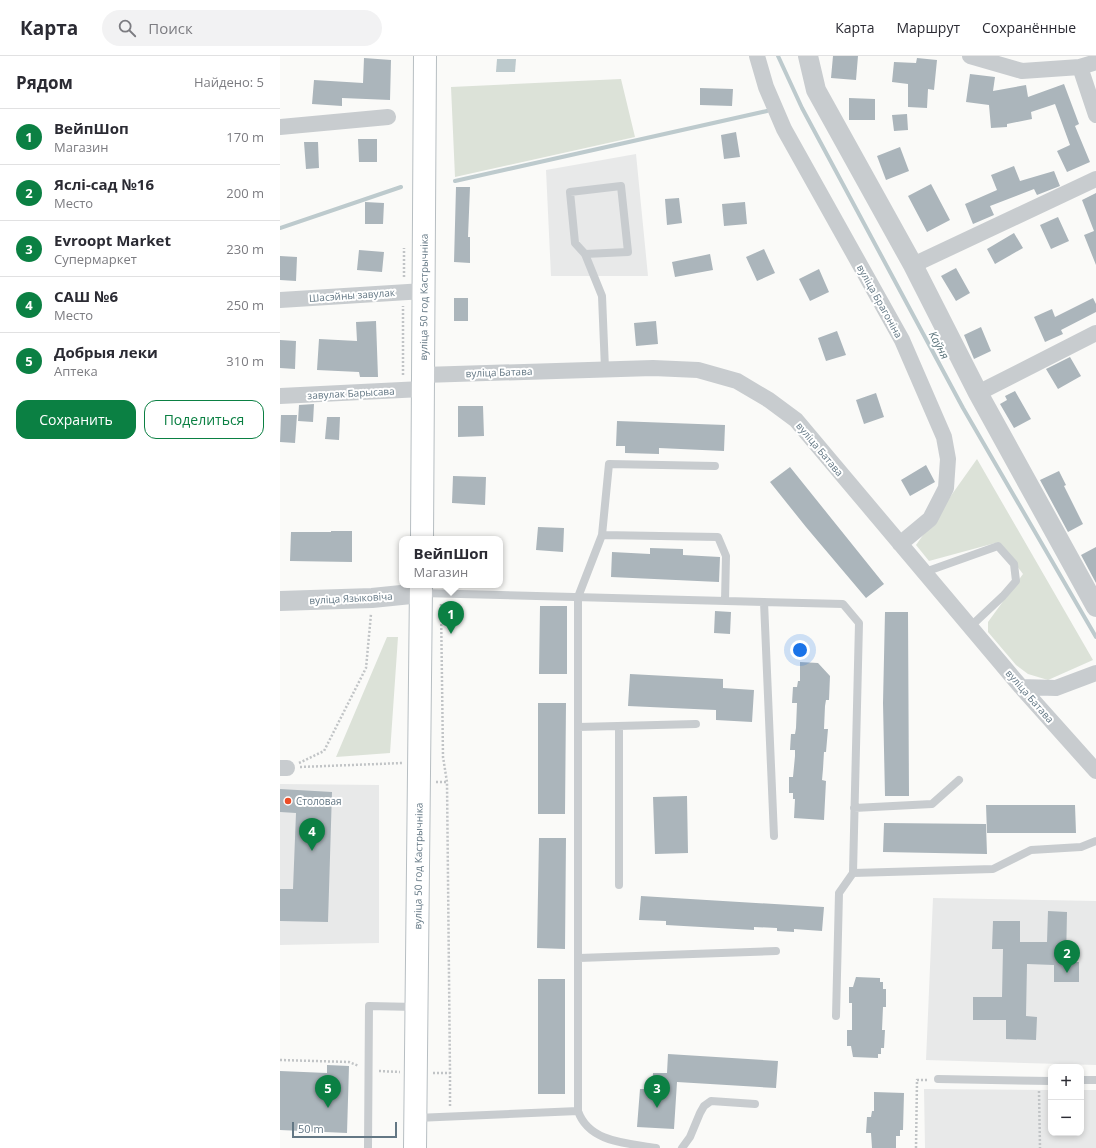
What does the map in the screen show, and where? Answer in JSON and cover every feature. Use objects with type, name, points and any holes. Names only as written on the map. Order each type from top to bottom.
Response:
[{"type":"main road","name":"вуліца 50 год Кастрычніка","points":[[422,536],[424,56]]},
{"type":"main road","name":"вуліца 50 год Кастрычніка","points":[[415,1148],[417,1007],[428,590]]},
{"type":"street","name":"вуліца Брагоніна","points":[[757,56],[766,87],[784,129],[902,340],[944,437],[948,459],[946,488],[930,519],[900,544]]},
{"type":"street","points":[[808,56],[816,90],[913,265],[978,393],[1096,607]]},
{"type":"street","points":[[970,56],[1022,71],[1080,67],[1096,62]]},
{"type":"street","points":[[1080,67],[1096,115]]},
{"type":"street","points":[[280,127],[388,117]]},
{"type":"street","points":[[913,265],[1096,179]]},
{"type":"street","name":"Шасэйны завулак","points":[[280,300],[424,291]]},
{"type":"street","points":[[978,393],[1096,333]]},
{"type":"street","name":"вуліца Батава","points":[[422,382],[605,369],[653,368],[698,370],[737,382],[769,400],[796,420],[1021,687],[1096,771]]},
{"type":"street","name":"завулак Барысава","points":[[280,396],[422,382]]},
{"type":"street","name":"вуліца Языковіча","points":[[280,601],[372,598],[428,590]]},
{"type":"street","points":[[1021,687],[1056,688],[1091,675]]},
{"type":"lane","points":[[586,254],[628,252],[621,186],[570,192],[575,243],[586,254],[602,296],[605,369]]},
{"type":"lane","points":[[656,1148],[608,1139],[592,1132],[581,1121],[578,1111],[578,597],[602,535],[609,464],[715,466]]},
{"type":"lane","points":[[602,535],[718,537],[726,556],[725,601]]},
{"type":"lane","points":[[925,572],[998,546],[1014,564],[1016,581],[1003,596],[971,626]]},
{"type":"lane","points":[[428,590],[578,597],[843,604],[858,623],[853,873],[839,893],[836,1016]]},
{"type":"lane","points":[[764,602],[774,836]]},
{"type":"lane","points":[[578,727],[696,724]]},
{"type":"lane","points":[[619,726],[619,885]]},
{"type":"lane","points":[[854,808],[932,804],[959,780]]},
{"type":"lane","points":[[853,873],[993,869],[1031,850],[1081,847],[1096,841]]},
{"type":"lane","points":[[579,958],[776,951]]},
{"type":"lane","points":[[368,1148],[369,1006],[417,1007]]},
{"type":"lane","points":[[938,1079],[1048,1081]]},
{"type":"lane","points":[[1084,1080],[1096,1080]]},
{"type":"lane","points":[[682,1148],[690,1137],[704,1106],[711,1101],[755,1104]]},
{"type":"lane","points":[[416,1118],[578,1111]]},
{"type":"path","points":[[428,590],[443,757],[447,782],[450,1073]]},
{"type":"path","points":[[284,768],[324,751],[366,668],[372,598]]},
{"type":"path","points":[[284,768],[404,763]]},
{"type":"path","points":[[280,1060],[349,1062],[368,1071]]},
{"type":"path","points":[[916,1080],[916,1148]]},
{"type":"path","points":[[1038,1081],[1040,1148]]},
{"type":"shaded area","points":[[497,59],[516,59],[515,72],[496,72]]},
{"type":"shaded area","points":[[621,79],[635,137],[455,177],[451,87]]},
{"type":"shaded area","points":[[636,154],[648,276],[551,276],[546,170]]},
{"type":"shaded area","points":[[977,459],[1093,660],[1048,680],[1028,674],[1016,665],[988,632],[988,622],[1023,574],[999,542],[929,561],[916,545]]},
{"type":"shaded area","points":[[387,637],[398,637],[390,753],[336,757]]},
{"type":"shaded area","points":[[280,784],[379,785],[379,943],[280,945]]},
{"type":"shaded area","points":[[933,898],[1096,901],[1096,1065],[926,1060]]},
{"type":"shaded area","points":[[924,1089],[1048,1090],[1048,1136],[1084,1136],[1084,1090],[1096,1090],[1096,1148],[925,1148]]},
{"type":"building","points":[[833,56],[858,56],[856,80],[831,78]]},
{"type":"building","points":[[364,58],[391,60],[390,100],[342,98],[342,106],[312,104],[314,80],[363,83]]},
{"type":"building","points":[[917,58],[937,60],[934,90],[928,89],[927,108],[908,107],[908,84],[892,82],[894,62],[916,63]]},
{"type":"building","points":[[970,74],[995,77],[993,91],[1026,85],[1028,97],[1064,84],[1079,124],[1075,126],[1090,162],[1067,172],[1057,151],[1070,145],[1055,104],[1031,112],[1032,119],[1007,124],[1007,127],[991,128],[989,105],[966,102]]},
{"type":"building","points":[[700,88],[733,89],[732,106],[700,105]]},
{"type":"building","points":[[849,98],[875,99],[875,120],[849,120]]},
{"type":"building","points":[[907,114],[908,130],[894,131],[892,115]]},
{"type":"building","points":[[736,132],[740,157],[724,159],[721,135]]},
{"type":"building","points":[[358,139],[377,139],[377,162],[359,162]]},
{"type":"building","points":[[304,142],[318,142],[319,168],[306,169]]},
{"type":"building","points":[[900,147],[909,171],[886,180],[877,156]]},
{"type":"building","points":[[1014,166],[1020,181],[1054,171],[1060,186],[1037,195],[1034,189],[990,206],[994,215],[973,224],[965,204],[997,190],[991,175]]},
{"type":"building","points":[[931,184],[950,220],[927,232],[908,196]]},
{"type":"building","points":[[456,187],[470,187],[468,237],[470,237],[470,263],[454,262]]},
{"type":"building","points":[[1096,193],[1096,265],[1084,235],[1094,231],[1082,200]]},
{"type":"building","points":[[679,198],[682,223],[667,225],[665,199]]},
{"type":"building","points":[[365,202],[384,203],[383,224],[365,224]]},
{"type":"building","points":[[745,202],[747,224],[724,226],[722,204]]},
{"type":"building","points":[[1058,217],[1069,241],[1051,249],[1040,225]]},
{"type":"building","points":[[1014,233],[1023,248],[995,264],[987,249]]},
{"type":"building","points":[[764,249],[775,273],[757,281],[746,257]]},
{"type":"building","points":[[359,250],[384,252],[382,272],[357,270]]},
{"type":"building","points":[[710,254],[713,270],[675,277],[672,262]]},
{"type":"building","points":[[280,256],[297,257],[296,281],[280,280]]},
{"type":"building","points":[[956,268],[970,293],[956,301],[941,276]]},
{"type":"building","points":[[819,269],[829,292],[810,301],[799,279]]},
{"type":"building","points":[[454,298],[468,298],[468,321],[454,321]]},
{"type":"building","points":[[1093,298],[1096,304],[1096,312],[1061,330],[1063,334],[1045,342],[1034,317],[1052,309],[1055,317]]},
{"type":"building","points":[[376,321],[378,377],[360,377],[359,372],[317,370],[319,339],[357,341],[356,322]]},
{"type":"building","points":[[656,321],[658,344],[636,346],[634,323]]},
{"type":"building","points":[[981,327],[991,351],[974,359],[964,335]]},
{"type":"building","points":[[837,331],[846,355],[826,361],[818,338]]},
{"type":"building","points":[[280,340],[296,341],[295,369],[280,368]]},
{"type":"building","points":[[1070,357],[1081,376],[1058,389],[1046,369]]},
{"type":"building","points":[[1015,391],[1031,419],[1014,428],[1000,404],[1007,400],[1005,396]]},
{"type":"building","points":[[876,393],[884,417],[864,424],[856,400]]},
{"type":"building","points":[[314,404],[313,422],[298,421],[299,405]]},
{"type":"building","points":[[458,406],[483,406],[484,436],[458,437]]},
{"type":"building","points":[[281,415],[297,415],[295,443],[280,442]]},
{"type":"building","points":[[327,417],[340,417],[339,440],[325,439]]},
{"type":"building","points":[[617,421],[725,425],[724,451],[659,448],[659,454],[625,453],[625,446],[616,446]]},
{"type":"building","points":[[926,465],[935,482],[910,496],[901,480]]},
{"type":"building","points":[[790,467],[884,584],[866,598],[770,482]]},
{"type":"building","points":[[1059,471],[1066,485],[1064,486],[1083,524],[1068,532],[1040,480]]},
{"type":"building","points":[[453,476],[486,477],[485,505],[452,503]]},
{"type":"building","points":[[538,527],[564,528],[563,552],[536,550]]},
{"type":"building","points":[[352,531],[352,562],[290,561],[291,532]]},
{"type":"building","points":[[1096,547],[1096,583],[1081,555]]},
{"type":"building","points":[[650,548],[683,549],[683,555],[720,557],[719,582],[611,577],[612,552],[650,554]]},
{"type":"building","points":[[540,606],[567,606],[567,674],[539,674]]},
{"type":"building","points":[[715,611],[731,612],[730,634],[714,633]]},
{"type":"building","points":[[885,612],[908,612],[909,796],[885,796],[883,703]]},
{"type":"building","points":[[800,662],[818,663],[830,676],[829,700],[826,700],[824,729],[828,729],[826,752],[824,752],[822,780],[826,781],[824,820],[794,818],[795,799],[793,799],[793,793],[789,793],[789,777],[793,777],[795,756],[795,750],[790,750],[791,734],[795,734],[797,703],[792,703],[793,687],[797,687],[798,681],[800,681]]},
{"type":"building","points":[[630,674],[723,679],[723,688],[754,690],[752,722],[716,720],[716,710],[628,706]]},
{"type":"building","points":[[538,703],[566,703],[565,814],[538,814]]},
{"type":"building","points":[[280,789],[332,792],[328,922],[280,921],[280,889],[293,889],[296,813],[280,812]]},
{"type":"building","points":[[687,796],[688,853],[655,854],[653,797]]},
{"type":"building","points":[[986,805],[1075,805],[1076,833],[987,833]]},
{"type":"building","points":[[884,823],[986,824],[987,854],[883,852]]},
{"type":"building","points":[[539,838],[566,838],[565,949],[537,948]]},
{"type":"building","points":[[641,896],[824,907],[822,931],[794,929],[794,932],[777,931],[777,928],[754,927],[754,930],[666,925],[666,921],[639,920]]},
{"type":"building","points":[[1048,911],[1067,912],[1066,962],[1079,962],[1079,982],[1054,982],[1054,965],[1027,964],[1026,1016],[1037,1017],[1036,1040],[1006,1039],[1006,1020],[973,1020],[973,997],[1002,997],[1003,949],[992,949],[993,921],[1020,921],[1020,942],[1047,942]]},
{"type":"building","points":[[856,977],[880,978],[880,982],[883,982],[883,989],[886,989],[886,1007],[883,1007],[882,1030],[885,1030],[884,1048],[881,1048],[881,1054],[878,1054],[878,1058],[853,1057],[851,1046],[847,1046],[847,1030],[852,1030],[852,1003],[849,1003],[849,987],[853,987]]},
{"type":"building","points":[[538,979],[565,979],[565,1094],[538,1094]]},
{"type":"building","points":[[668,1054],[778,1061],[776,1088],[677,1082],[674,1129],[637,1127],[640,1089],[652,1089],[653,1073],[667,1073]]},
{"type":"building","points":[[327,1065],[349,1066],[347,1133],[280,1130],[280,1071],[327,1073]]},
{"type":"building","points":[[874,1092],[904,1093],[903,1130],[900,1130],[900,1136],[896,1136],[896,1148],[872,1148],[871,1133],[866,1133],[867,1117],[871,1117],[872,1111],[874,1111]]},
{"type":"waterway","name":"Каўня","points":[[778,56],[802,108],[963,408],[1096,637]]},
{"type":"waterway","points":[[455,181],[767,111]]},
{"type":"waterway","points":[[280,228],[401,187]]},
{"type":"place","name":"ВейпШоп","points":[[451,634]]},
{"type":"place","name":"Столовая","points":[[288,801]]},
{"type":"place","name":"САШ №6","points":[[312,851]]},
{"type":"place","name":"Яслі-сад №16","points":[[1067,973]]},
{"type":"place","name":"Добрыя леки","points":[[328,1108]]},
{"type":"place","name":"Evroopt Market","points":[[657,1108]]}]
